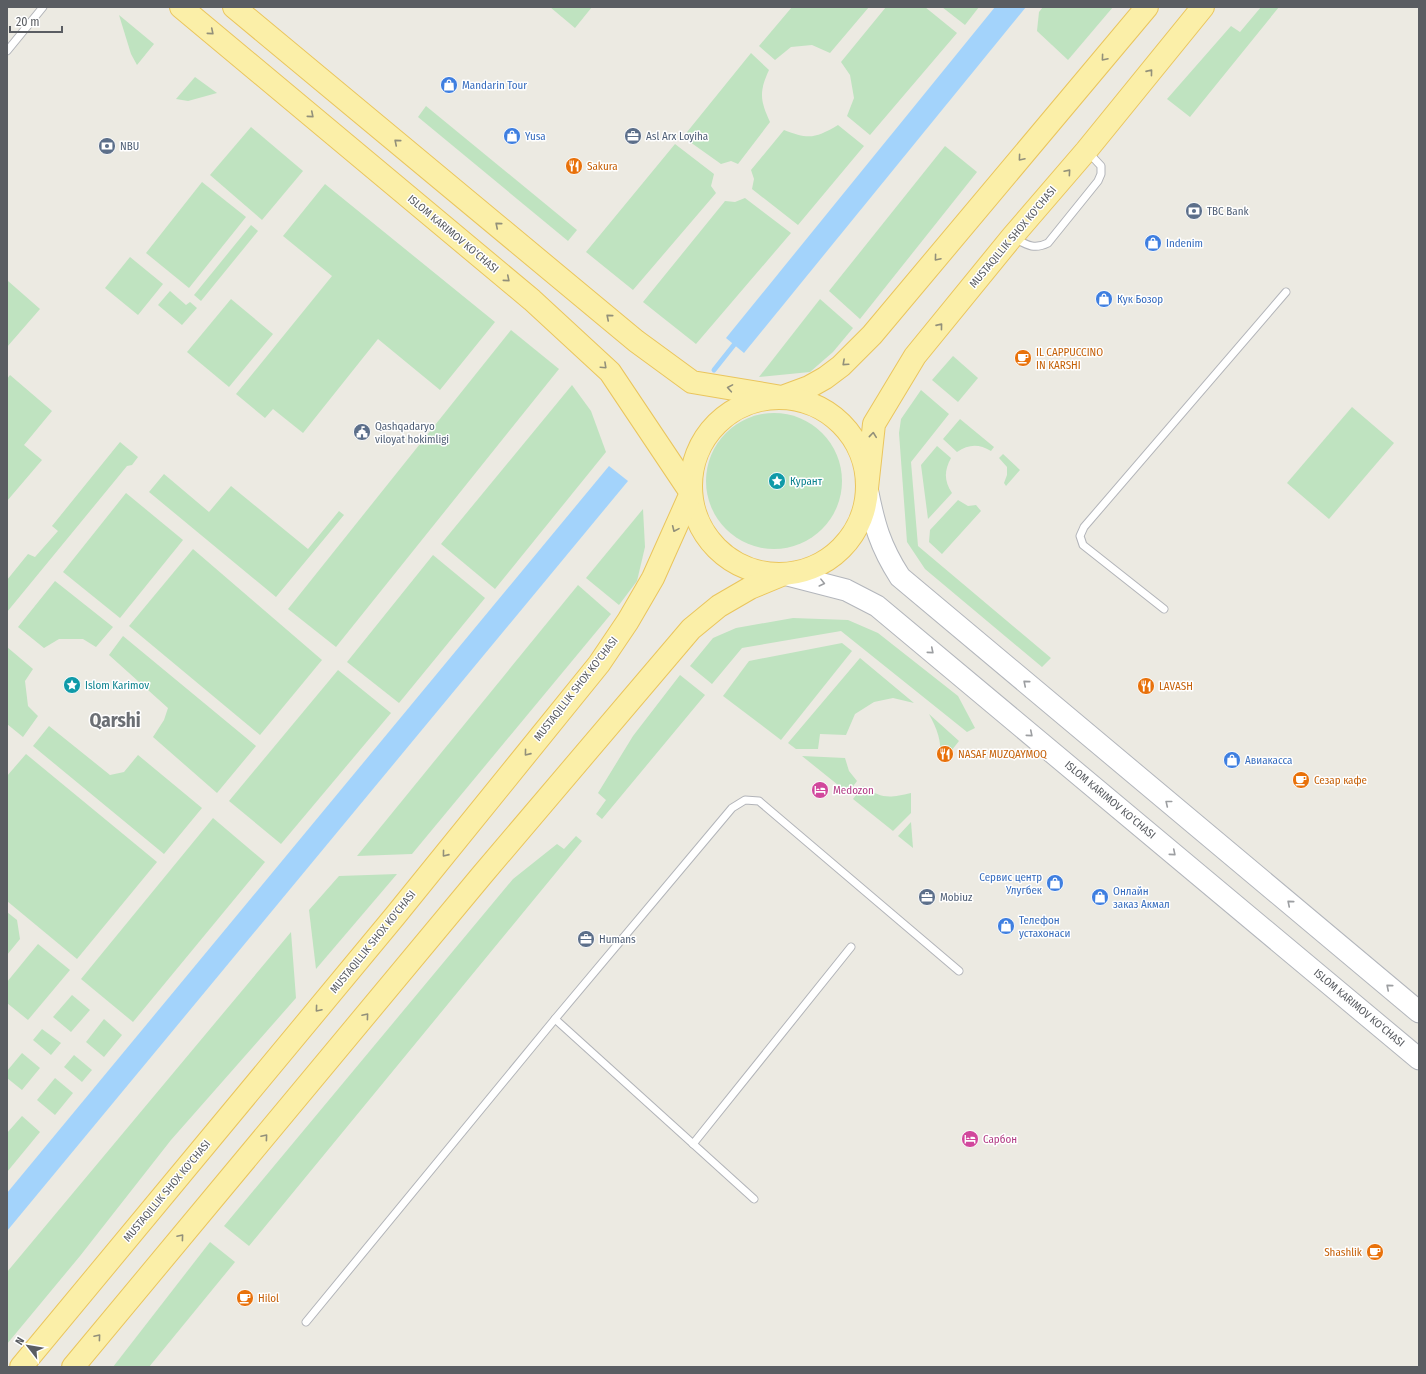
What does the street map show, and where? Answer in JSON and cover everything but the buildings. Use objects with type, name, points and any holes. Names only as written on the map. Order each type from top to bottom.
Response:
[{"type":"main road","name":"ISLOM KARIMOV KO‘CHASI","points":[[181,7],[532,300],[610,372],[691,493]]},
{"type":"main road","points":[[234,7],[636,341],[692,382],[809,403],[833,416],[852,436],[864,461],[867,488],[872,511],[883,548],[900,577],[1419,1012]]},
{"type":"main road","points":[[784,574],[757,571],[732,561],[711,543],[697,520],[691,493],[693,464],[706,437],[726,415],[752,401],[782,397],[809,387],[825,378],[841,366],[872,335],[1147,7]]},
{"type":"main road","name":"MUSTAQILLIK SHOX KO'CHASI","points":[[867,488],[874,424],[915,356],[1012,237],[1086,151],[1203,7]]},
{"type":"main road","points":[[74,1367],[487,869],[691,629],[719,606],[750,588],[784,574],[810,568],[832,556],[850,537],[862,514],[867,488]]},
{"type":"main road","name":"MUSTAQILLIK SHOX KO'CHASI","points":[[21,1367],[390,922],[599,664],[628,621],[653,578],[691,493]]},
{"type":"main road","name":"ISLOM KARIMOV KO‘CHASI","points":[[784,574],[846,590],[877,606],[1419,1058]]},
{"type":"lane","points":[[7,51],[43,7]]},
{"type":"lane","points":[[1012,237],[1031,247],[1040,247],[1048,243],[1098,181],[1101,174],[1101,166],[1086,151]]},
{"type":"lane","points":[[1164,609],[1083,545],[1080,536],[1084,527],[1286,292]]},
{"type":"lane","points":[[306,1322],[555,1019],[732,808],[745,800],[759,801],[959,971]]},
{"type":"lane","points":[[693,1144],[851,947]]},
{"type":"lane","points":[[555,1019],[754,1199]]},
{"type":"green space","points":[[550,7],[592,7],[575,28]]},
{"type":"green space","points":[[792,7],[869,7],[830,53],[812,45],[791,47],[775,60],[759,46]]},
{"type":"green space","points":[[886,7],[925,7],[957,33],[870,135],[847,116],[854,98],[850,75],[841,62]]},
{"type":"green space","points":[[942,7],[979,7],[965,25]]},
{"type":"green space","points":[[1043,7],[1113,7],[1068,60],[1037,31],[1039,12]]},
{"type":"green space","points":[[1261,7],[1279,7],[1190,117],[1167,99],[1231,26],[1240,32]]},
{"type":"green space","points":[[119,15],[154,44],[137,65],[131,54]]},
{"type":"green space","points":[[751,53],[769,70],[762,90],[762,96],[764,108],[770,122],[738,164],[731,161],[721,164],[683,137]]},
{"type":"green space","points":[[195,77],[217,93],[188,101],[176,99]]},
{"type":"green space","points":[[426,106],[577,230],[568,241],[418,117]]},
{"type":"green space","points":[[838,125],[864,146],[798,225],[752,189],[754,179],[751,170],[784,130],[800,135],[812,136],[824,133]]},
{"type":"green space","points":[[251,127],[303,171],[262,220],[210,175]]},
{"type":"green space","points":[[675,144],[714,174],[711,186],[716,193],[633,290],[586,252]]},
{"type":"green space","points":[[945,146],[977,172],[860,319],[829,291]]},
{"type":"green space","points":[[202,182],[246,217],[189,288],[146,253]]},
{"type":"green space","points":[[325,184],[495,322],[440,390],[378,339],[303,433],[273,409],[265,418],[236,394],[332,276],[283,236]]},
{"type":"green space","points":[[745,198],[791,233],[696,344],[643,302],[725,201],[735,202]]},
{"type":"green space","points":[[251,225],[258,231],[201,301],[194,295]]},
{"type":"green space","points":[[130,257],[163,284],[138,315],[105,288]]},
{"type":"green space","points":[[8,281],[40,309],[7,347],[7,282]]},
{"type":"green space","points":[[170,291],[186,305],[190,302],[197,308],[182,325],[158,305]]},
{"type":"green space","points":[[231,299],[273,334],[229,387],[187,352]]},
{"type":"green space","points":[[820,299],[853,328],[833,352],[810,372],[759,377]]},
{"type":"green space","points":[[511,330],[559,369],[336,647],[288,609]]},
{"type":"green space","points":[[953,356],[978,378],[958,402],[932,380]]},
{"type":"green space","points":[[10,375],[52,411],[24,445],[42,460],[7,501],[7,379]]},
{"type":"green space","points":[[572,385],[591,411],[606,452],[495,589],[441,544]]},
{"type":"green space","points":[[921,390],[949,414],[911,462],[918,546],[1051,658],[1042,667],[925,569],[907,542],[899,433],[901,419]]},
{"type":"green space","points":[[1352,407],[1394,443],[1329,519],[1287,483]]},
{"type":"green space","points":[[767,413],[781,413],[800,418],[812,424],[827,438],[837,455],[841,468],[841,494],[837,507],[831,519],[817,534],[812,538],[794,546],[781,549],[767,549],[748,544],[736,538],[721,524],[717,519],[709,501],[706,488],[706,474],[711,455],[717,443],[731,428],[736,424],[754,416]]},
{"type":"green space","points":[[960,419],[994,447],[991,451],[978,446],[970,446],[957,452],[943,439]]},
{"type":"green space","points":[[120,442],[138,457],[132,465],[127,466],[7,612],[7,580],[28,554],[35,557],[58,531],[52,526]]},
{"type":"green space","points":[[937,446],[951,458],[947,467],[946,480],[952,493],[928,519],[921,465]]},
{"type":"green space","points":[[1003,454],[1020,470],[1006,486],[1004,483],[1007,475],[1007,467],[999,458]]},
{"type":"green space","points":[[164,474],[209,512],[231,486],[308,549],[339,511],[344,515],[276,597],[149,492]]},
{"type":"green space","points":[[126,493],[183,540],[120,618],[63,572]]},
{"type":"green space","points":[[958,500],[968,506],[976,505],[981,511],[942,554],[929,542],[930,530]]},
{"type":"green space","points":[[643,509],[645,547],[637,581],[619,605],[586,578]]},
{"type":"green space","points":[[193,549],[322,660],[260,735],[129,626]]},
{"type":"green space","points":[[433,555],[485,598],[399,703],[347,662]]},
{"type":"green space","points":[[55,581],[113,627],[96,647],[83,639],[59,639],[44,648],[18,627]]},
{"type":"green space","points":[[578,585],[611,614],[412,854],[357,856]]},
{"type":"green space","points":[[793,618],[848,620],[878,633],[958,696],[975,728],[967,732],[841,631],[742,648],[712,684],[690,666],[713,638],[736,628]]},
{"type":"green space","points":[[123,636],[256,746],[217,793],[153,737],[164,720],[168,708],[109,655]]},
{"type":"green space","points":[[842,643],[852,651],[781,740],[723,696],[749,661]]},
{"type":"green space","points":[[7,647],[33,669],[25,681],[28,706],[38,716],[23,737],[7,724]]},
{"type":"green space","points":[[860,658],[914,703],[893,698],[874,702],[855,714],[846,735],[820,734],[818,749],[796,749],[788,743]]},
{"type":"green space","points":[[338,670],[391,713],[281,844],[229,801]]},
{"type":"green space","points":[[680,675],[705,695],[602,819],[596,814],[606,800],[598,793],[633,736]]},
{"type":"green space","points":[[929,714],[959,741],[944,760],[940,758],[938,735]]},
{"type":"green space","points":[[49,726],[110,775],[124,772],[138,755],[202,808],[164,854],[33,746]]},
{"type":"green space","points":[[26,754],[157,862],[77,959],[7,901],[7,776]]},
{"type":"green space","points":[[802,756],[845,758],[849,771],[857,781],[848,793]]},
{"type":"green space","points":[[863,786],[875,793],[886,796],[897,796],[911,793],[911,813],[893,831],[853,799]]},
{"type":"green space","points":[[213,818],[265,862],[133,1022],[81,979]]},
{"type":"green space","points":[[911,822],[913,848],[898,836]]},
{"type":"green space","points":[[576,836],[582,841],[249,1246],[224,1226],[513,879],[557,844],[564,849]]},
{"type":"green space","points":[[397,874],[316,969],[309,910],[339,876]]},
{"type":"green space","points":[[7,912],[17,920],[20,939],[7,955]]},
{"type":"green space","points":[[291,932],[296,998],[171,1140],[80,1256],[7,1344],[7,1272]]},
{"type":"green space","points":[[38,944],[70,970],[28,1020],[7,1003],[7,982]]},
{"type":"green space","points":[[72,995],[90,1010],[71,1032],[53,1017]]},
{"type":"green space","points":[[104,1019],[122,1035],[104,1057],[86,1042]]},
{"type":"green space","points":[[42,1029],[61,1043],[51,1055],[33,1040]]},
{"type":"green space","points":[[22,1053],[40,1068],[22,1090],[7,1078],[7,1071]]},
{"type":"green space","points":[[74,1055],[92,1070],[82,1082],[64,1067]]},
{"type":"green space","points":[[55,1078],[73,1093],[55,1115],[37,1100]]},
{"type":"green space","points":[[22,1116],[40,1132],[7,1172],[7,1133]]},
{"type":"green space","points":[[210,1242],[235,1262],[149,1367],[113,1367]]},
{"type":"water","points":[[995,7],[1026,7],[744,353],[726,338]]},
{"type":"water","points":[[609,466],[628,481],[7,1231],[7,1193]]},
{"type":"waterway","points":[[714,370],[737,341]]},
{"type":"place","name":"Mandarin Tour","points":[[449,85]]},
{"type":"place","name":"Yusa","points":[[512,136]]},
{"type":"place","name":"Asl Arx Loyiha","points":[[633,136]]},
{"type":"place","name":"NBU","points":[[107,146]]},
{"type":"place","name":"Sakura","points":[[574,166]]},
{"type":"place","name":"TBC Bank","points":[[1194,211]]},
{"type":"place","name":"Indenim","points":[[1153,243]]},
{"type":"place","name":"Кук Бозор","points":[[1104,299]]},
{"type":"place","name":"IL CAPPUCCINO IN KARSHI","points":[[1023,358]]},
{"type":"place","name":"Qashqadaryo viloyat hokimligi","points":[[362,432]]},
{"type":"place","name":"Курант","points":[[777,481]]},
{"type":"place","name":"Islom Karimov","points":[[72,685]]},
{"type":"place","name":"LAVASH","points":[[1146,686]]},
{"type":"place","name":"NASAF MUZQAYMOQ","points":[[945,754]]},
{"type":"place","name":"Авиакасса","points":[[1232,760]]},
{"type":"place","name":"Сезар кафе","points":[[1301,780]]},
{"type":"place","name":"Medozon","points":[[820,790]]},
{"type":"place","name":"Сервис центр Улугбек","points":[[1055,883]]},
{"type":"place","name":"Mobiuz","points":[[927,897]]},
{"type":"place","name":"Онлайн заказ Акмал","points":[[1100,897]]},
{"type":"place","name":"Телефон устахонаси","points":[[1006,926]]},
{"type":"place","name":"Humans","points":[[586,939]]},
{"type":"place","name":"Сарбон","points":[[970,1139]]},
{"type":"place","name":"Shashlik","points":[[1375,1252]]},
{"type":"place","name":"Hilol","points":[[245,1298]]},
{"type":"district","name":"Qarshi","points":[[115,720]]}]
